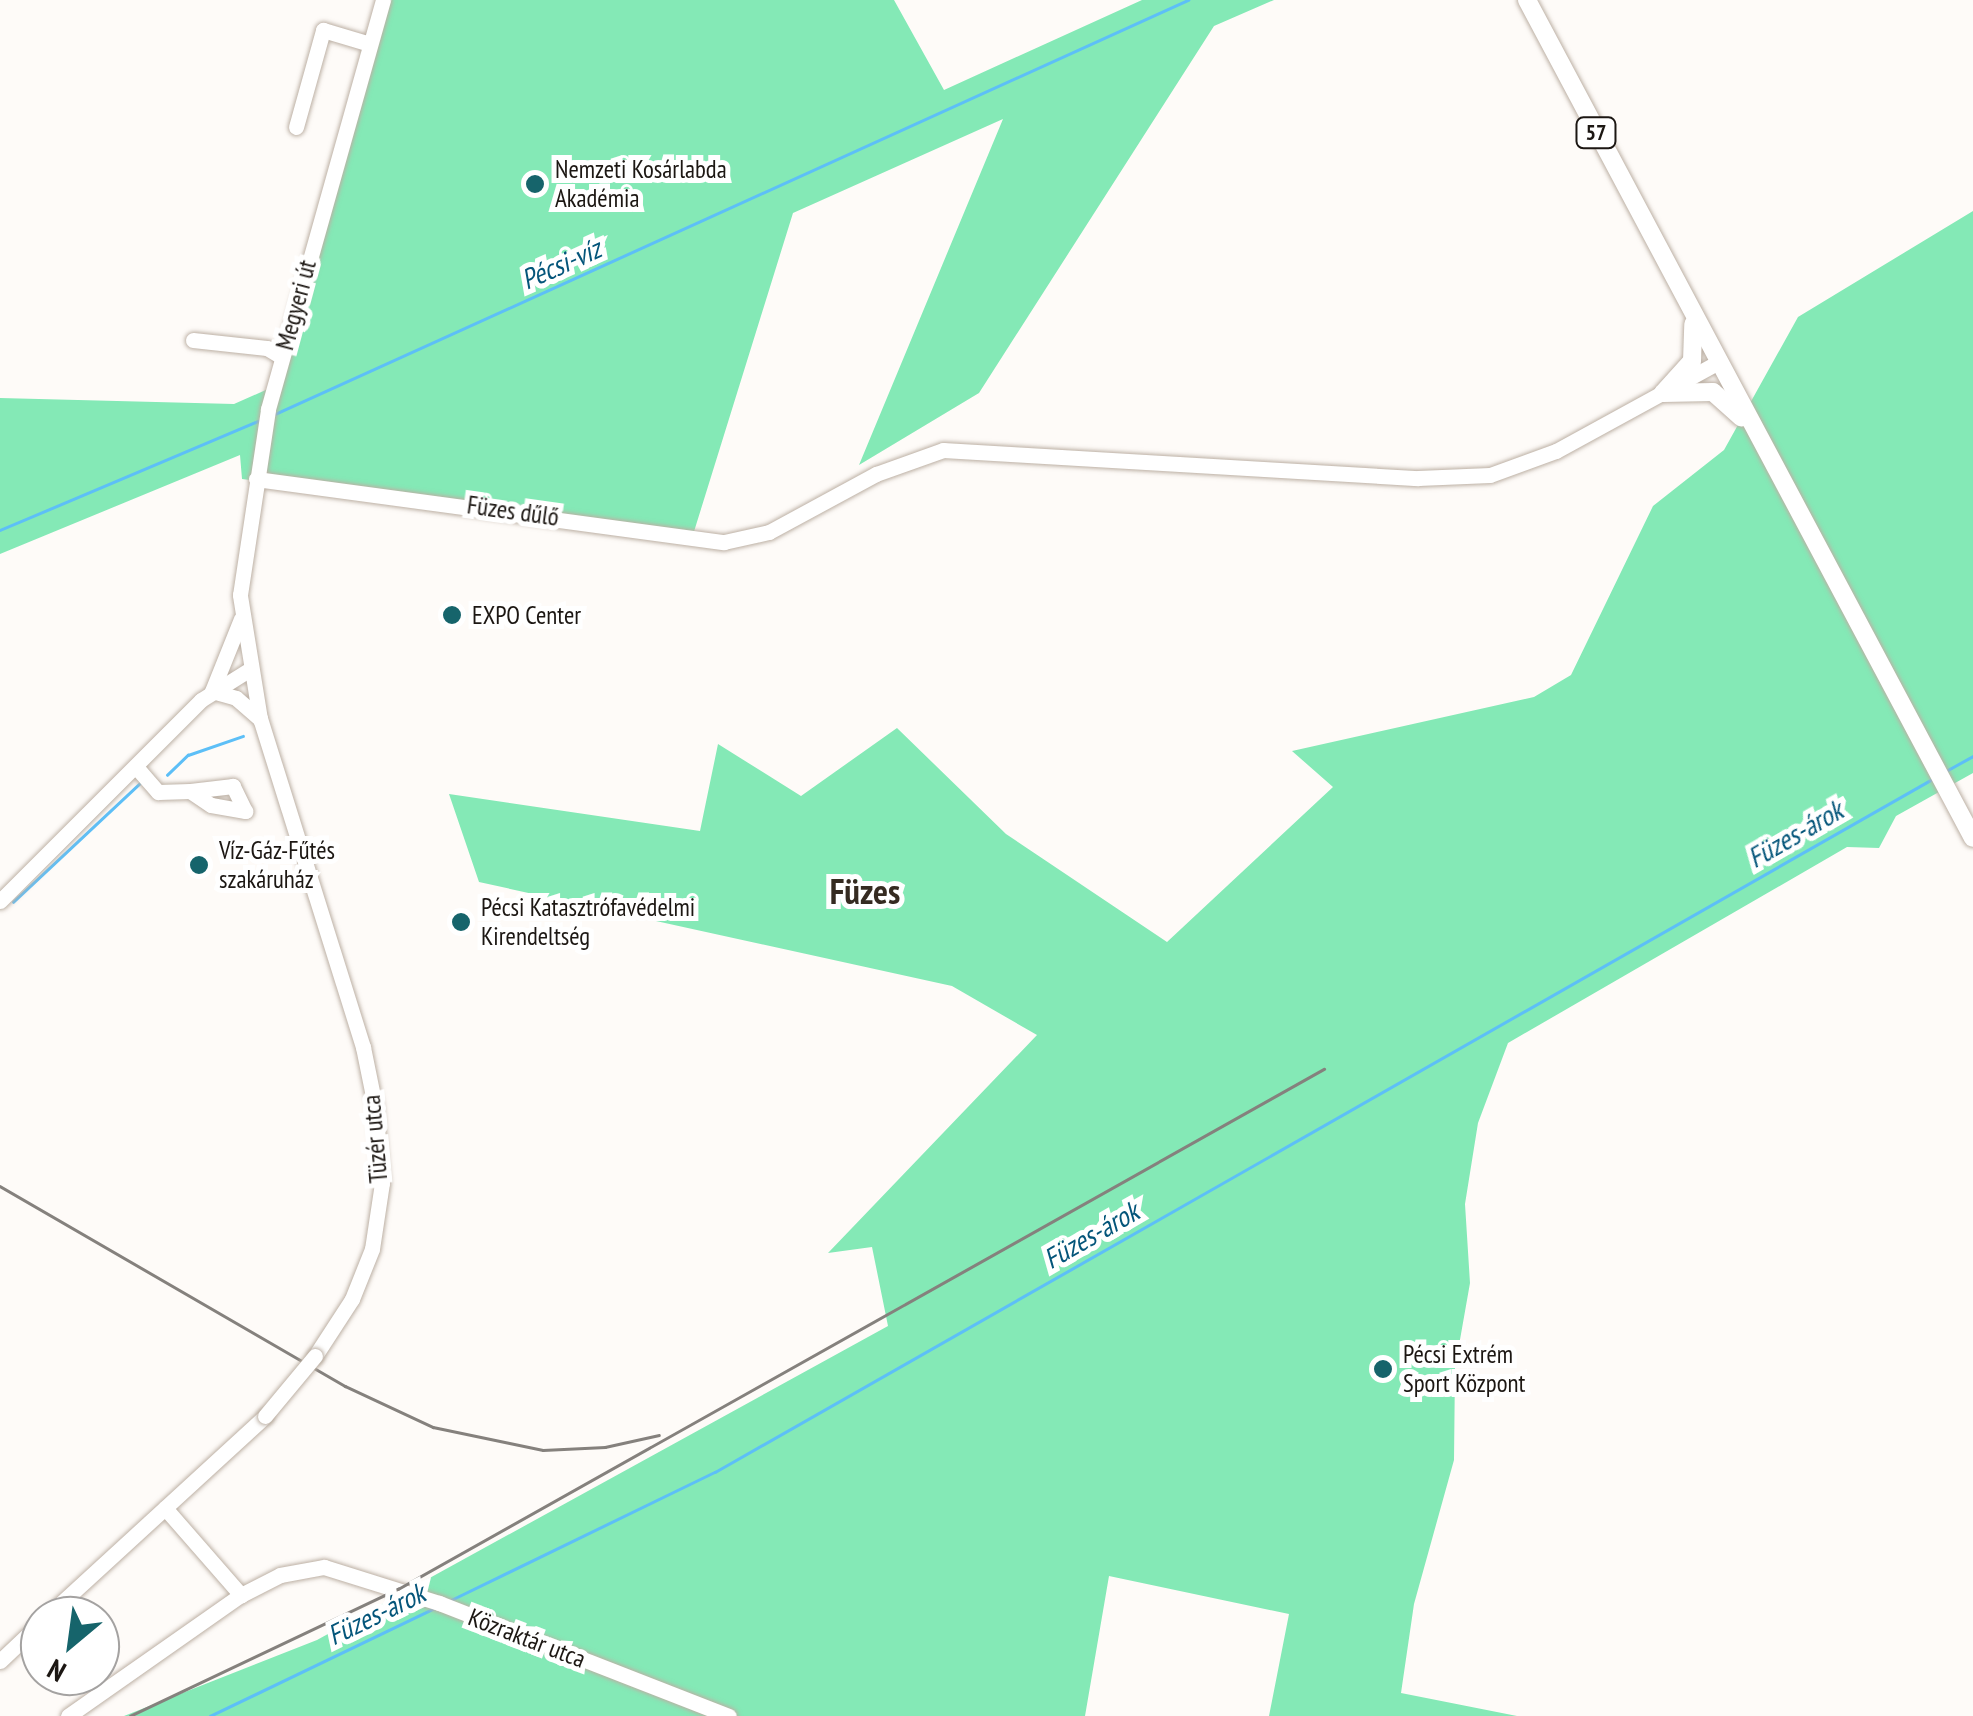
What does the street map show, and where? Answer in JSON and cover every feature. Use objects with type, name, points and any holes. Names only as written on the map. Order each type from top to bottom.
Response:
[{"type":"main road","name":"57","points":[[1526,0],[1973,838]]},
{"type":"main road","points":[[1663,393],[1692,361],[1692,314]]},
{"type":"main road","points":[[1663,393],[1713,392],[1750,422]]},
{"type":"street","name":"Megyeri út","points":[[0,902],[212,692],[248,671],[242,615],[258,450],[383,0]]},
{"type":"street","points":[[296,127],[323,30],[370,44]]},
{"type":"street","points":[[193,340],[267,348],[282,357]]},
{"type":"street","name":"Füzes dűlő","points":[[256,479],[724,542],[769,532],[876,474],[942,450],[1418,478],[1490,474],[1556,451],[1717,363]]},
{"type":"street","points":[[248,526],[279,482],[258,450]]},
{"type":"street","name":"Megyeri út","points":[[212,692],[242,615]]},
{"type":"street","name":"Tüzér utca","points":[[70,1596],[265,1416],[315,1356],[352,1299],[372,1250],[380,1164],[364,1047],[248,671]]},
{"type":"street","points":[[212,692],[236,698],[260,719]]},
{"type":"street","points":[[137,768],[158,792],[190,791]]},
{"type":"street","points":[[165,1508],[240,1596]]},
{"type":"street","name":"Közraktár utca","points":[[68,1716],[240,1596],[280,1575],[324,1567],[446,1606],[729,1716]]},
{"type":"street","points":[[0,1661],[20,1642]]},
{"type":"green space","points":[[383,0],[894,0],[944,90],[1142,0],[1274,0],[1214,26],[979,393],[859,465],[1003,119],[793,213],[692,538],[242,479],[240,455],[0,554],[0,398],[234,404],[277,385]]},
{"type":"green space","points":[[1973,211],[1973,773],[1896,816],[1879,848],[1847,847],[1508,1043],[1478,1123],[1465,1204],[1470,1283],[1455,1368],[1454,1460],[1414,1604],[1401,1693],[1517,1716],[1269,1716],[1289,1614],[1109,1576],[1085,1716],[124,1716],[317,1640],[888,1326],[872,1247],[828,1253],[1037,1035],[952,986],[479,882],[449,794],[700,831],[718,744],[801,796],[897,728],[1006,834],[1167,942],[1333,787],[1292,751],[1534,697],[1571,675],[1653,506],[1724,450],[1798,317]]},
{"type":"waterway","name":"Pécsi-víz","points":[[273,415],[1188,0]]},
{"type":"waterway","name":"Pécsi-víz","points":[[0,530],[261,420]]},
{"type":"waterway","points":[[167,775],[188,755],[243,736]]},
{"type":"waterway","name":"Füzes-árok","points":[[1946,771],[1973,756]]},
{"type":"waterway","name":"Füzes-árok","points":[[451,1600],[715,1472],[1934,778]]},
{"type":"waterway","points":[[13,902],[140,783]]},
{"type":"waterway","name":"Füzes-árok","points":[[210,1716],[434,1608]]},
{"type":"railway","points":[[130,1716],[398,1589],[1324,1069]]},
{"type":"railway","points":[[0,1186],[345,1386],[433,1427],[543,1450],[605,1447],[659,1435]]},
{"type":"place","name":"Nemzeti Kosárlabda Akadémia","points":[[535,184]]},
{"type":"place","name":"EXPO Center","points":[[452,615]]},
{"type":"place","name":"Víz-Gáz-Fűtés szakáruház","points":[[199,865]]},
{"type":"place","name":"Pécsi Katasztrófavédelmi Kirendeltség","points":[[461,922]]},
{"type":"place","name":"Pécsi Extrém Sport Központ","points":[[1383,1369]]},
{"type":"district","name":"Füzes","points":[[865,891]]}]
